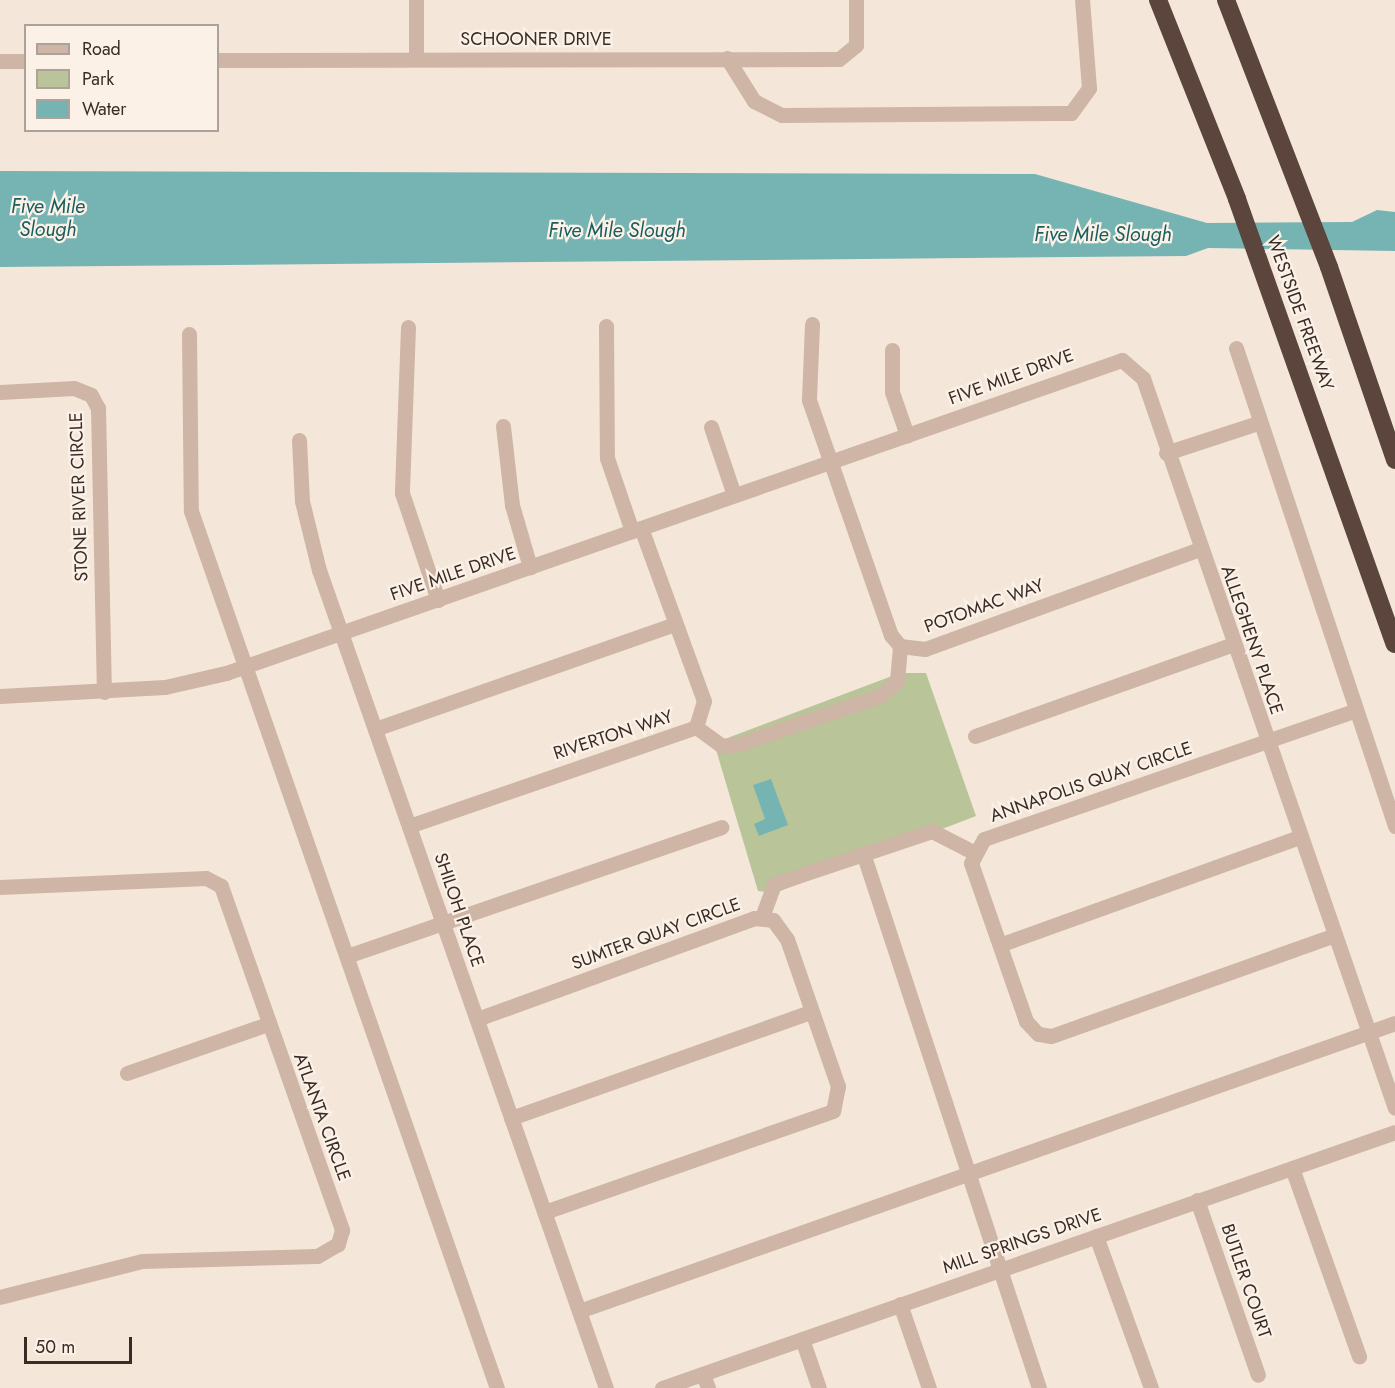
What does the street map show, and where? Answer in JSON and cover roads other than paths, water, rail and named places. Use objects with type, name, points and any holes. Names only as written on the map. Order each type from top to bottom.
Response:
[{"type":"highway","name":"WESTSIDE FREEWAY","points":[[1158,0],[1237,199],[1395,644]]},
{"type":"highway","points":[[1226,0],[1329,267],[1395,460]]},
{"type":"street","points":[[416,0],[416,59]]},
{"type":"street","name":"SCHOONER DRIVE","points":[[219,60],[726,57],[839,59],[852,51],[858,34],[856,0]]},
{"type":"street","points":[[726,57],[754,100],[782,115],[1071,112],[1086,99],[1089,88],[1082,0]]},
{"type":"street","points":[[0,61],[24,61]]},
{"type":"street","points":[[696,728],[722,746],[739,744],[880,696],[897,681],[900,646],[891,635],[833,461],[809,400],[812,324]]},
{"type":"street","name":"RIVERTON WAY","points":[[409,826],[696,728],[704,701],[607,458],[606,326]]},
{"type":"street","points":[[408,327],[402,493],[438,600]]},
{"type":"street","points":[[189,334],[191,511],[497,1388]]},
{"type":"street","points":[[1236,348],[1257,423],[1395,826]]},
{"type":"street","points":[[892,350],[892,392],[907,435]]},
{"type":"street","name":"FIVE MILE DRIVE","points":[[0,696],[165,687],[246,666],[907,435],[1117,359],[1129,362]]},
{"type":"street","name":"ALLEGHENY PLACE","points":[[1129,362],[1143,378],[1166,453],[1395,1108]]},
{"type":"street","name":"STONE RIVER CIRCLE","points":[[0,392],[74,388],[91,395],[98,408],[104,692]]},
{"type":"street","points":[[1166,453],[1257,423]]},
{"type":"street","points":[[503,426],[512,505],[530,567]]},
{"type":"street","points":[[711,427],[734,495]]},
{"type":"street","name":"SHILOH PLACE","points":[[299,440],[310,541],[606,1388]]},
{"type":"street","name":"POTOMAC WAY","points":[[900,646],[925,649],[1200,549]]},
{"type":"street","points":[[375,729],[674,624]]},
{"type":"street","points":[[975,736],[1233,644]]},
{"type":"street","name":"ANNAPOLIS QUAY CIRCLE","points":[[973,852],[984,839],[1354,711]]},
{"type":"street","points":[[347,956],[721,827]]},
{"type":"street","points":[[762,917],[774,884],[932,831],[973,852],[973,870],[1002,944],[1026,1021],[1038,1034],[1051,1036],[1335,935]]},
{"type":"street","points":[[1002,944],[1300,837]]},
{"type":"street","points":[[863,853],[998,1270],[1039,1388]]},
{"type":"street","name":"ATLANTA CIRCLE","points":[[0,887],[213,880],[226,896],[268,1024],[342,1230],[338,1244],[317,1256],[142,1261],[0,1297]]},
{"type":"street","name":"SUMTER QUAY CIRCLE","points":[[477,1019],[762,917],[782,928],[840,1093],[829,1115],[544,1212]]},
{"type":"street","points":[[511,1118],[810,1012]]},
{"type":"street","points":[[579,1311],[969,1176],[1395,1023]]},
{"type":"street","points":[[127,1073],[268,1024]]},
{"type":"street","name":"MILL SPRINGS DRIVE","points":[[662,1388],[705,1381],[802,1339],[1395,1132]]},
{"type":"street","points":[[1292,1168],[1359,1356]]},
{"type":"street","name":"BUTLER COURT","points":[[1197,1200],[1257,1375]]},
{"type":"street","points":[[1096,1236],[1151,1388]]},
{"type":"street","points":[[900,1304],[929,1388]]},
{"type":"street","points":[[802,1339],[819,1388]]},
{"type":"water","name":"Five Mile Slough","points":[[0,171],[1035,174],[1207,223],[1352,222],[1377,210],[1395,212],[1395,251],[1208,248],[1186,256],[0,267]]},
{"type":"water","points":[[771,779],[788,825],[759,836],[754,824],[765,819],[753,785]]}]
